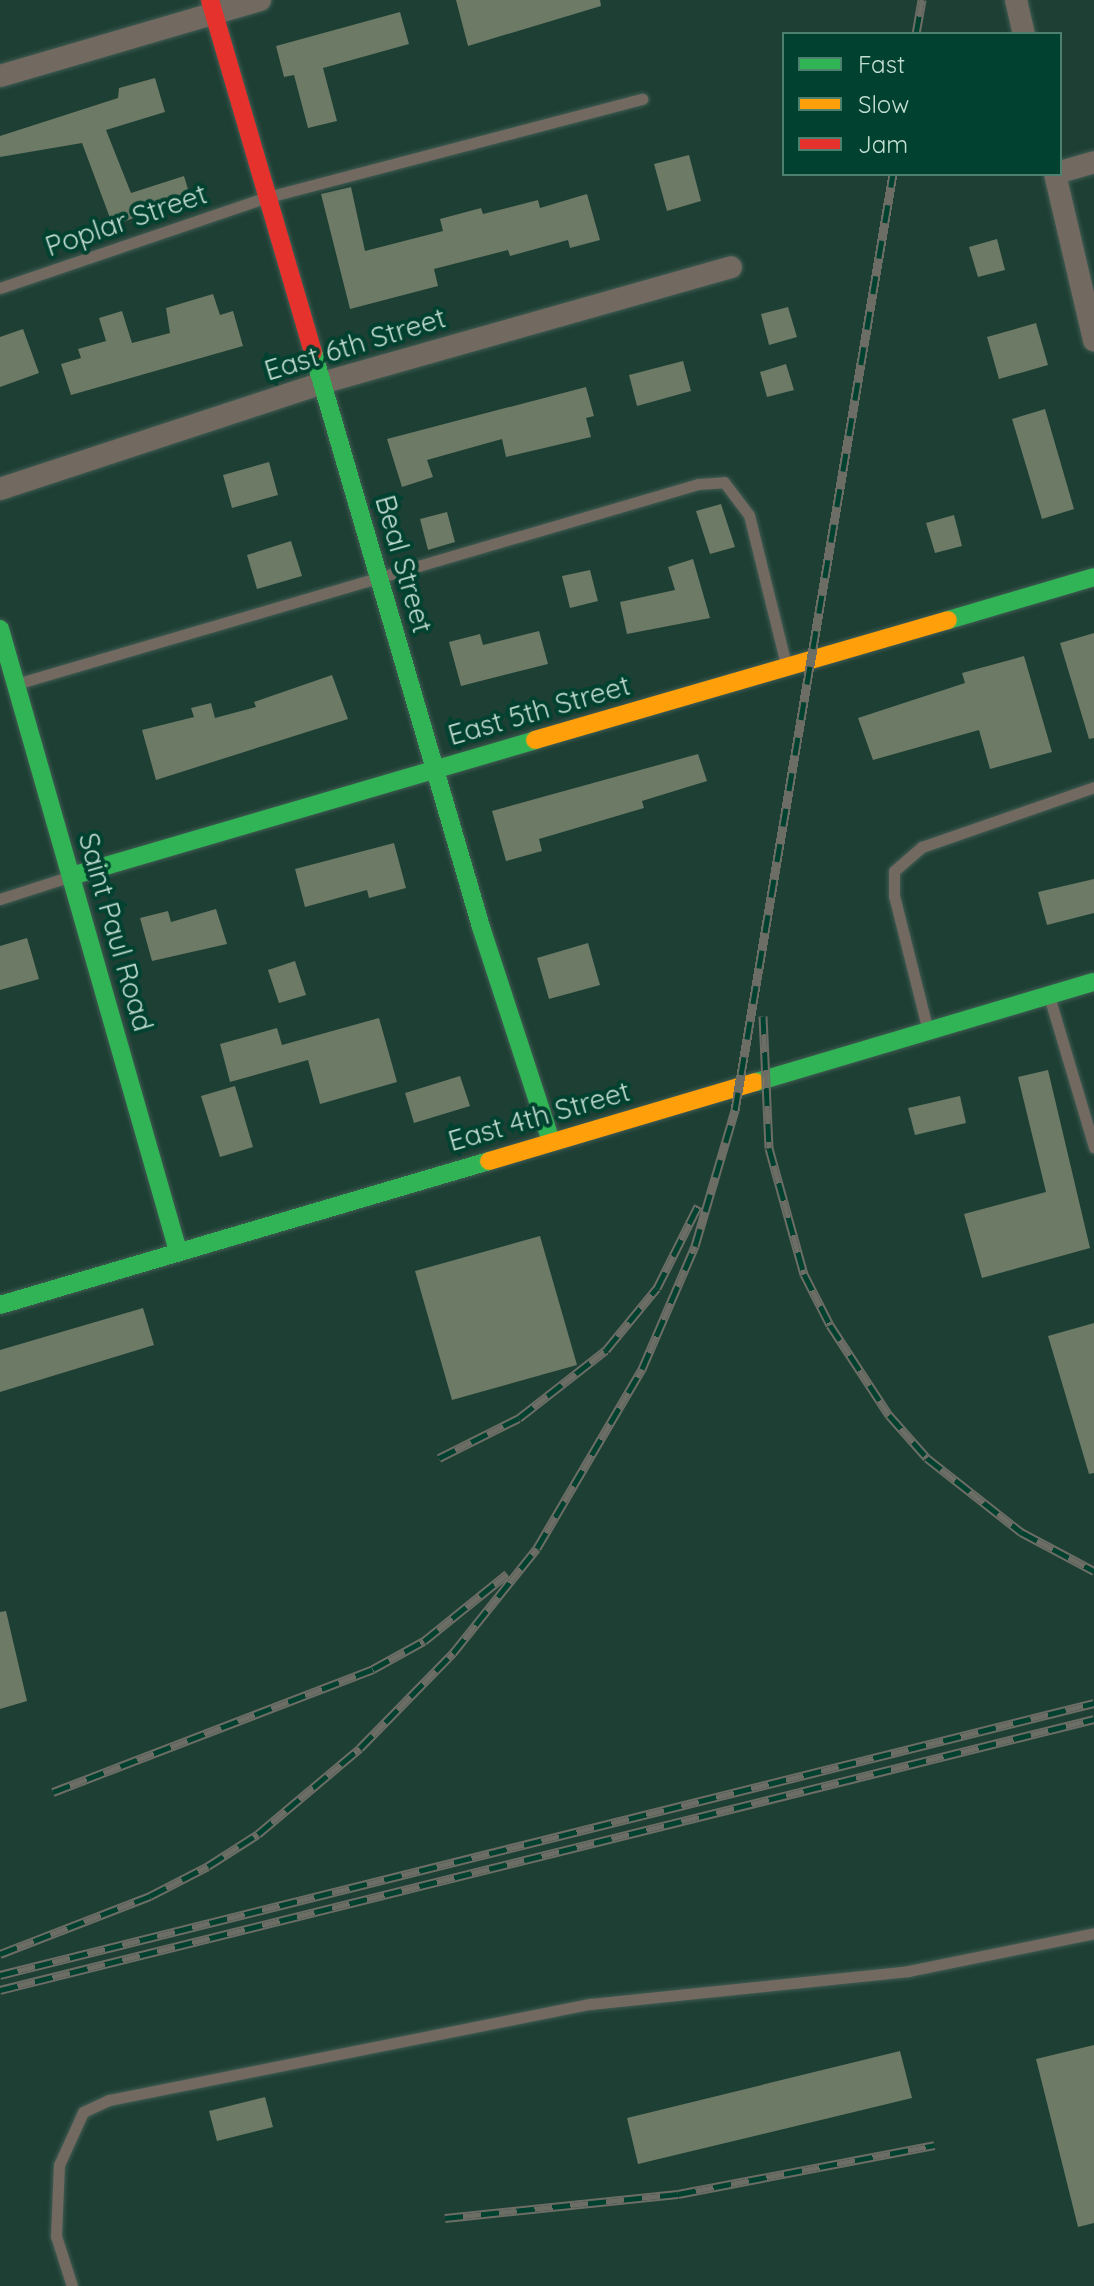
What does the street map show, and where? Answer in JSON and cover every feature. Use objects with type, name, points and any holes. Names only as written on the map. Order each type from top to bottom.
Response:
[{"type":"street","points":[[0,76],[212,7],[260,0]]},
{"type":"street","points":[[1016,0],[1024,32]]},
{"type":"street","name":"Beal Street","points":[[212,7],[435,770],[551,1141]]},
{"type":"street","points":[[1062,172],[1094,162]]},
{"type":"street","points":[[1059,176],[1094,340]]},
{"type":"street","name":"East 6th Street","points":[[0,489],[322,383],[731,267]]},
{"type":"street","name":"East 5th Street","points":[[71,876],[1094,577]]},
{"type":"street","name":"Saint Paul Road","points":[[0,629],[178,1251]]},
{"type":"street","name":"East 4th Street","points":[[0,1305],[1094,982]]},
{"type":"lane","name":"Poplar Street","points":[[0,288],[268,197],[642,99]]},
{"type":"lane","points":[[16,684],[698,484],[724,482],[749,515],[787,667]]},
{"type":"lane","points":[[928,1031],[894,896],[894,871],[922,847],[1094,787]]},
{"type":"lane","name":"East 5th Street","points":[[0,899],[71,876]]},
{"type":"lane","points":[[1048,996],[1094,1147]]},
{"type":"lane","points":[[72,2286],[56,2236],[59,2165],[83,2112],[109,2100],[591,2004],[908,1971],[1094,1933]]},
{"type":"building","points":[[456,0],[600,0],[601,6],[468,46]]},
{"type":"building","points":[[400,12],[409,44],[323,68],[337,121],[308,128],[294,75],[284,77],[276,46]]},
{"type":"building","points":[[155,78],[165,112],[106,130],[131,193],[184,176],[190,196],[113,226],[82,143],[0,157],[0,136],[118,98],[119,88]]},
{"type":"building","points":[[689,155],[701,201],[667,211],[654,164]]},
{"type":"building","points":[[351,187],[365,251],[443,231],[440,219],[481,208],[483,214],[538,200],[540,208],[587,194],[600,240],[570,248],[568,240],[510,256],[508,250],[434,269],[438,286],[350,309],[321,194]]},
{"type":"building","points":[[997,239],[1005,270],[978,277],[969,247]]},
{"type":"building","points":[[213,294],[220,315],[233,311],[243,346],[71,395],[61,364],[81,358],[78,349],[106,341],[99,318],[122,311],[132,343],[170,333],[166,308]]},
{"type":"building","points":[[788,307],[797,337],[769,345],[761,314]]},
{"type":"building","points":[[1036,323],[1048,365],[999,379],[987,337]]},
{"type":"building","points":[[23,329],[39,373],[0,387],[0,337]]},
{"type":"building","points":[[683,361],[691,391],[637,406],[629,375]]},
{"type":"building","points":[[786,364],[794,390],[767,397],[760,372]]},
{"type":"building","points":[[586,387],[594,416],[586,418],[591,437],[506,457],[502,439],[427,460],[433,477],[402,487],[387,439]]},
{"type":"building","points":[[1045,409],[1074,509],[1042,519],[1012,419]]},
{"type":"building","points":[[269,462],[278,495],[232,508],[223,475]]},
{"type":"building","points":[[721,504],[735,547],[710,554],[696,511]]},
{"type":"building","points":[[447,512],[455,542],[428,550],[420,519]]},
{"type":"building","points":[[954,515],[962,546],[935,553],[926,523]]},
{"type":"building","points":[[291,541],[302,576],[257,589],[247,555]]},
{"type":"building","points":[[693,559],[710,618],[627,634],[620,602],[675,590],[668,567]]},
{"type":"building","points":[[590,570],[598,601],[570,608],[562,576]]},
{"type":"building","points":[[539,631],[548,664],[461,686],[449,642],[480,634],[483,645]]},
{"type":"building","points":[[1094,633],[1094,738],[1089,739],[1060,643]]},
{"type":"building","points":[[1024,656],[1052,752],[990,769],[979,730],[873,760],[858,718],[965,683],[962,673]]},
{"type":"building","points":[[332,675],[348,719],[156,780],[142,730],[194,717],[191,708],[211,703],[215,718],[256,707],[254,702]]},
{"type":"building","points":[[698,754],[707,781],[642,801],[644,808],[539,839],[542,851],[506,861],[492,811]]},
{"type":"building","points":[[394,843],[406,888],[369,898],[367,890],[305,907],[295,869]]},
{"type":"building","points":[[1094,879],[1094,913],[1047,925],[1038,892]]},
{"type":"building","points":[[216,909],[227,944],[152,961],[140,918],[168,911],[171,922]]},
{"type":"building","points":[[27,938],[39,979],[0,990],[0,946]]},
{"type":"building","points":[[588,943],[600,985],[549,999],[537,958]]},
{"type":"building","points":[[295,961],[306,995],[279,1003],[268,970]]},
{"type":"building","points":[[379,1018],[397,1082],[320,1104],[308,1060],[230,1082],[220,1044],[277,1028],[282,1045]]},
{"type":"building","points":[[1048,1070],[1090,1248],[982,1278],[964,1214],[1046,1192],[1018,1077]]},
{"type":"building","points":[[460,1076],[470,1106],[414,1123],[405,1093]]},
{"type":"building","points":[[235,1086],[253,1147],[220,1157],[201,1096]]},
{"type":"building","points":[[960,1096],[966,1123],[915,1135],[908,1108]]},
{"type":"building","points":[[540,1236],[577,1365],[452,1400],[415,1271]]},
{"type":"building","points":[[143,1308],[154,1345],[0,1392],[0,1350]]},
{"type":"building","points":[[1094,1323],[1094,1473],[1089,1474],[1048,1336]]},
{"type":"building","points":[[6,1611],[27,1701],[0,1709],[0,1612]]},
{"type":"building","points":[[1094,2045],[1094,2223],[1078,2227],[1036,2059]]},
{"type":"building","points":[[900,2051],[912,2098],[638,2164],[627,2118]]},
{"type":"building","points":[[265,2097],[273,2127],[217,2141],[209,2111]]},
{"type":"railway","points":[[916,32],[922,0]]},
{"type":"railway","points":[[0,1954],[150,1896],[208,1866],[258,1834],[360,1748],[453,1653],[537,1548],[642,1369],[695,1246],[735,1110],[893,176]]},
{"type":"railway","points":[[763,1016],[769,1148],[804,1274],[830,1325],[889,1415],[927,1458],[1021,1532],[1094,1571]]},
{"type":"railway","points":[[439,1458],[519,1418],[606,1350],[657,1288],[698,1206]]},
{"type":"railway","points":[[53,1792],[373,1669],[424,1641],[507,1574]]},
{"type":"railway","points":[[0,1975],[1094,1703]]},
{"type":"railway","points":[[0,1990],[1094,1719]]},
{"type":"railway","points":[[445,2218],[678,2194],[934,2145]]},
{"type":"traffic: fast","points":[[313,352],[481,927],[551,1141]]},
{"type":"traffic: fast","points":[[948,620],[1094,577]]},
{"type":"traffic: fast","points":[[0,629],[178,1251]]},
{"type":"traffic: fast","points":[[71,876],[535,740]]},
{"type":"traffic: fast","points":[[756,1082],[1094,982]]},
{"type":"traffic: fast","points":[[0,1305],[489,1161]]},
{"type":"traffic: slow","points":[[535,740],[948,620]]},
{"type":"traffic: slow","points":[[489,1161],[756,1082]]},
{"type":"traffic: jam","points":[[210,0],[313,352]]}]
